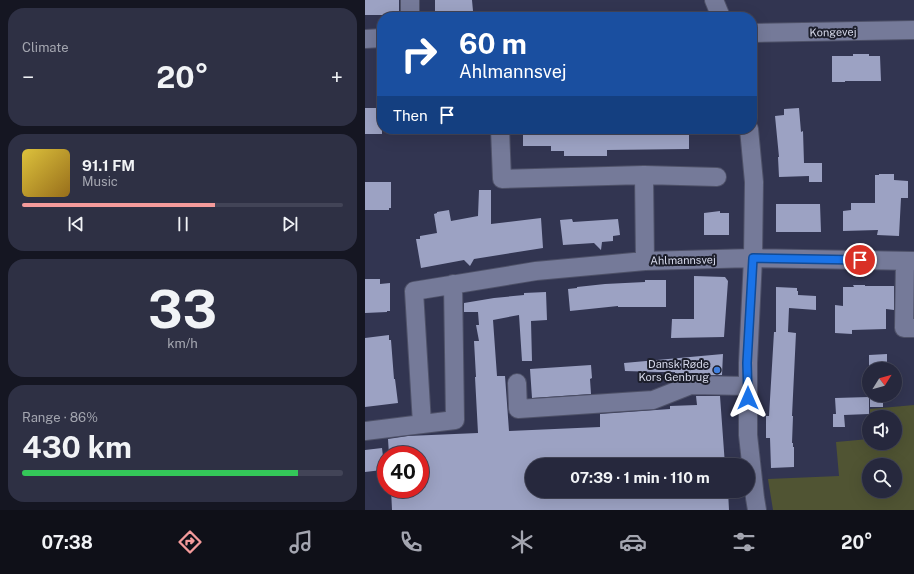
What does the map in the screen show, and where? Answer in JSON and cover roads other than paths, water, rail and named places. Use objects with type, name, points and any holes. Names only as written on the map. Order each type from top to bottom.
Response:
[{"type":"street","points":[[410,0],[410,12]]},
{"type":"street","points":[[714,0],[719,12]]},
{"type":"street","name":"Kongevej","points":[[757,33],[914,30]]},
{"type":"street","points":[[365,39],[377,38]]},
{"type":"street","points":[[500,134],[502,179],[645,175],[717,177]]},
{"type":"street","points":[[749,134],[754,182],[753,258],[747,363],[748,435],[757,510]]},
{"type":"street","points":[[645,175],[645,261]]},
{"type":"street","name":"Ahlmannsvej","points":[[422,424],[414,291],[535,271],[645,261],[753,258],[910,261]]},
{"type":"street","points":[[910,261],[904,328],[914,328]]},
{"type":"street","points":[[365,431],[455,420],[453,284]]},
{"type":"street","points":[[517,382],[519,409],[653,400],[691,385],[748,386]]},
{"type":"place","name":"Dansk Røde Kors Genbrug","points":[[717,370]]}]
